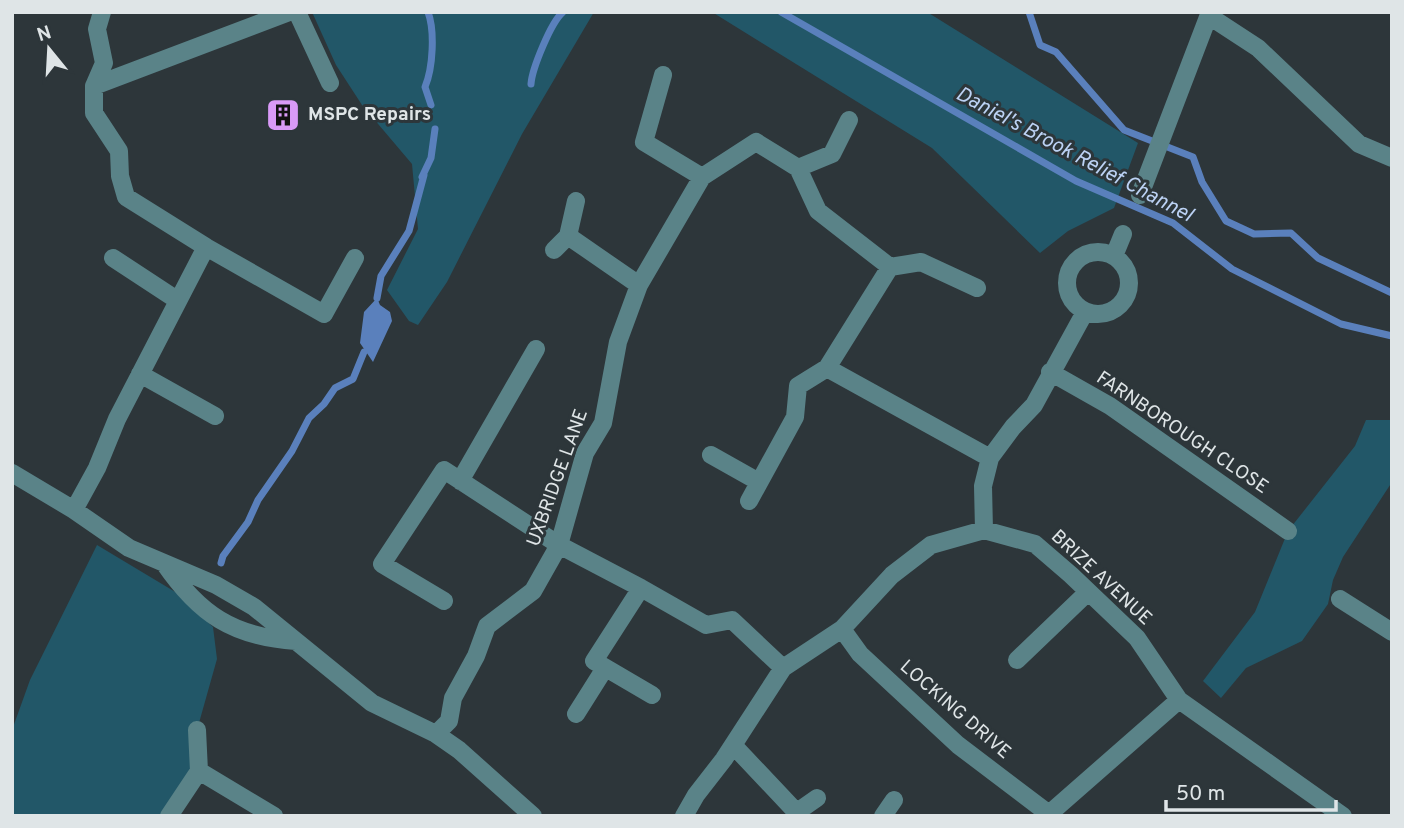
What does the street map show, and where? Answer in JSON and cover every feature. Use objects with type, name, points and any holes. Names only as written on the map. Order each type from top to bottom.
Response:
[{"type":"street","points":[[103,12],[97,29],[104,63],[94,86],[94,113],[119,151],[120,176],[125,197],[324,314],[355,258]]},
{"type":"street","points":[[94,86],[289,12]]},
{"type":"street","points":[[297,12],[330,83]]},
{"type":"street","points":[[1139,195],[1210,14],[1258,48],[1359,145],[1392,158]]},
{"type":"street","points":[[663,75],[645,142],[702,177]]},
{"type":"street","points":[[849,120],[832,154],[798,168],[818,211],[890,267],[921,262],[977,288]]},
{"type":"street","name":"UXBRIDGE LANE","points":[[436,734],[449,721],[453,698],[476,656],[487,626],[533,592],[559,545],[585,453],[603,423],[618,342],[639,285],[702,177],[756,142],[798,168]]},
{"type":"street","points":[[554,250],[568,236],[576,201]]},
{"type":"street","points":[[1114,256],[1123,234]]},
{"type":"street","points":[[568,236],[639,285]]},
{"type":"street","points":[[74,510],[97,468],[117,419],[206,247]]},
{"type":"street","points":[[1093,252],[1114,256],[1121,263],[1129,280],[1126,298],[1113,311],[1103,314],[1085,312],[1070,299],[1067,289],[1069,270],[1075,261],[1093,252]]},
{"type":"street","points":[[113,258],[177,300]]},
{"type":"street","points":[[749,501],[767,474],[795,417],[798,386],[827,368],[890,267]]},
{"type":"street","points":[[684,816],[782,668],[842,629],[892,575],[932,545],[984,530],[983,486],[990,458],[1013,427],[1034,405],[1085,312]]},
{"type":"street","points":[[460,481],[536,349]]},
{"type":"street","points":[[827,368],[990,458]]},
{"type":"street","name":"FARNBOROUGH CLOSE","points":[[1050,372],[1110,406],[1289,531]]},
{"type":"street","points":[[140,374],[215,416]]},
{"type":"street","points":[[711,455],[767,474]]},
{"type":"street","points":[[444,601],[382,564],[444,470],[559,545],[706,625],[732,620],[782,668]]},
{"type":"street","points":[[12,473],[74,510],[129,548],[216,585],[254,607],[372,703],[436,734],[495,780],[533,816]]},
{"type":"street","name":"BRIZE AVENUE","points":[[984,530],[1035,544],[1137,638],[1179,700],[1343,816]]},
{"type":"street","points":[[164,563],[182,590],[229,625],[255,637],[296,641]]},
{"type":"street","points":[[641,588],[594,662],[652,695]]},
{"type":"street","points":[[1017,660],[1088,592]]},
{"type":"street","points":[[1340,599],[1392,632]]},
{"type":"street","name":"LOCKING DRIVE","points":[[842,629],[860,654],[958,745],[1048,815]]},
{"type":"street","points":[[576,714],[605,668]]},
{"type":"street","points":[[1048,815],[1179,700]]},
{"type":"street","points":[[169,816],[199,771],[197,730]]},
{"type":"street","points":[[733,745],[799,814],[817,798]]},
{"type":"street","points":[[199,771],[274,816]]},
{"type":"street","points":[[883,816],[894,800]]},
{"type":"shaded area","points":[[312,12],[594,12],[522,134],[447,282],[418,325],[409,321],[387,290],[418,229],[412,164],[362,105],[336,65]]},
{"type":"shaded area","points":[[712,12],[927,12],[1138,143],[1114,208],[1068,231],[1040,253],[932,148]]},
{"type":"shaded area","points":[[1366,420],[1392,420],[1392,482],[1343,557],[1333,580],[1328,604],[1302,641],[1246,668],[1221,698],[1203,681],[1255,612],[1288,531],[1355,446]]},
{"type":"shaded area","points":[[97,545],[177,593],[213,627],[217,659],[197,730],[199,771],[169,816],[12,816],[12,730],[30,680]]},
{"type":"water","points":[[377,298],[380,305],[390,312],[392,321],[373,362],[360,343],[364,312]]},
{"type":"waterway","points":[[428,12],[432,29],[432,50],[425,87],[431,105]]},
{"type":"waterway","points":[[531,84],[543,46],[563,12]]},
{"type":"waterway","name":"Daniel's Brook Relief Channel","points":[[781,12],[1076,181],[1173,223],[1232,269],[1341,324],[1392,336]]},
{"type":"waterway","points":[[1029,12],[1040,45],[1056,52],[1124,130],[1193,157],[1202,182],[1226,221],[1254,234],[1291,233],[1318,258],[1392,293]]},
{"type":"waterway","points":[[422,177],[431,158],[435,129]]},
{"type":"waterway","points":[[377,298],[381,276],[409,231],[424,175]]},
{"type":"waterway","points":[[221,563],[223,556],[248,522],[258,500],[292,451],[309,418],[324,404],[335,388],[353,379],[364,352]]},
{"type":"place","name":"MSPC Repairs","points":[[283,115]]}]
